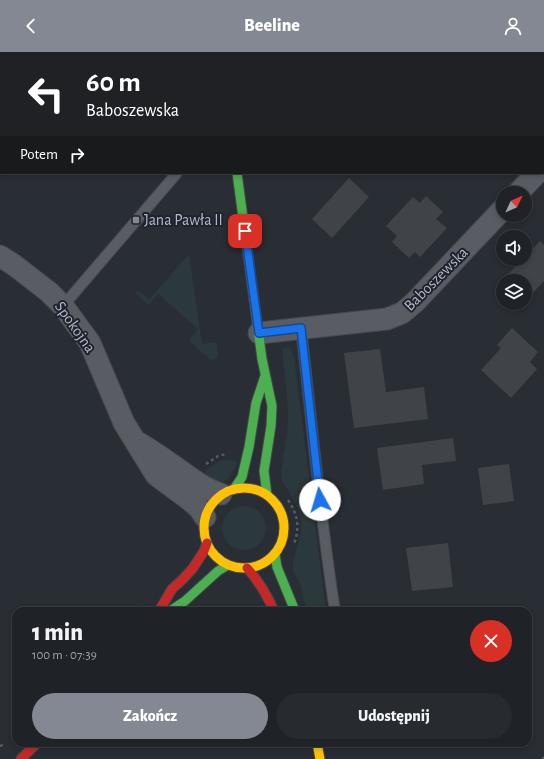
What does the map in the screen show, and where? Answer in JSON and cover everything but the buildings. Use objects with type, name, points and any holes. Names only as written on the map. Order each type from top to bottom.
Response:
[{"type":"street","points":[[237,174],[265,376],[272,406],[271,426],[264,471],[267,495]]},
{"type":"street","points":[[525,186],[536,174]]},
{"type":"street","name":"Baboszewska","points":[[259,333],[387,319],[402,313],[415,302],[496,216]]},
{"type":"street","name":"Spokojna","points":[[0,256],[49,292],[63,306],[90,343],[124,423],[156,475],[191,501],[199,508],[205,517]]},
{"type":"street","points":[[227,492],[246,488],[257,490],[267,495],[275,502],[281,512],[284,523],[284,534],[281,545],[275,554],[258,566],[238,568],[219,560],[207,543],[204,535],[204,526],[208,509],[213,502],[227,492],[242,477],[256,403],[265,376]]},
{"type":"street","name":"Spokojna","points":[[135,440],[212,492],[227,492]]},
{"type":"street","points":[[161,607],[172,589],[193,568],[204,551],[207,543]]},
{"type":"street","points":[[275,554],[277,567],[293,607]]},
{"type":"street","points":[[176,607],[185,601],[218,571],[228,565]]},
{"type":"street","points":[[247,568],[256,577],[272,607]]},
{"type":"street","points":[[21,759],[32,747]]},
{"type":"street","points":[[318,747],[320,759]]},
{"type":"lane","points":[[63,306],[176,174]]},
{"type":"lane","points":[[301,328],[322,515],[334,607]]},
{"type":"shaded area","points":[[189,254],[202,344],[214,342],[217,344],[218,355],[214,360],[210,359],[190,342],[190,339],[198,329],[158,294],[149,304],[147,304],[136,294],[137,291],[139,291],[149,300]]},
{"type":"shaded area","points":[[289,347],[294,358],[325,607],[306,607],[303,599],[301,586],[293,569],[293,562],[301,532],[301,521],[299,511],[294,500],[282,481],[281,472],[288,416],[282,348]]},
{"type":"shaded area","points":[[223,460],[237,461],[236,466],[228,479],[224,481],[214,481],[203,475],[217,462]]},
{"type":"shaded area","points":[[240,506],[248,506],[253,507],[260,512],[265,519],[265,537],[260,544],[253,549],[240,550],[232,547],[225,540],[222,532],[222,524],[225,516],[232,509]]},
{"type":"traffic: fast","points":[[237,174],[262,359],[272,406],[271,426],[264,471],[267,495]]},
{"type":"traffic: fast","points":[[234,489],[242,477],[249,447],[256,403],[265,376]]},
{"type":"traffic: fast","points":[[275,554],[277,567],[293,607]]},
{"type":"traffic: fast","points":[[176,607],[185,601],[218,571],[228,565]]},
{"type":"traffic: slow","points":[[244,488],[259,491],[272,500],[281,513],[284,528],[281,543],[272,556],[259,565],[244,568],[229,565],[216,556],[207,543],[204,528],[207,513],[216,500],[229,491],[244,488]]},
{"type":"traffic: slow","points":[[318,747],[320,759]]},
{"type":"traffic: jam","points":[[161,607],[172,589],[193,568],[204,551],[207,543]]},
{"type":"traffic: jam","points":[[247,568],[262,588],[272,607]]},
{"type":"traffic: jam","points":[[21,759],[33,747]]},
{"type":"place","name":"Jana Pawła II","points":[[136,220]]},
{"type":"route","points":[[245,231],[259,333],[301,328],[320,500]]}]
